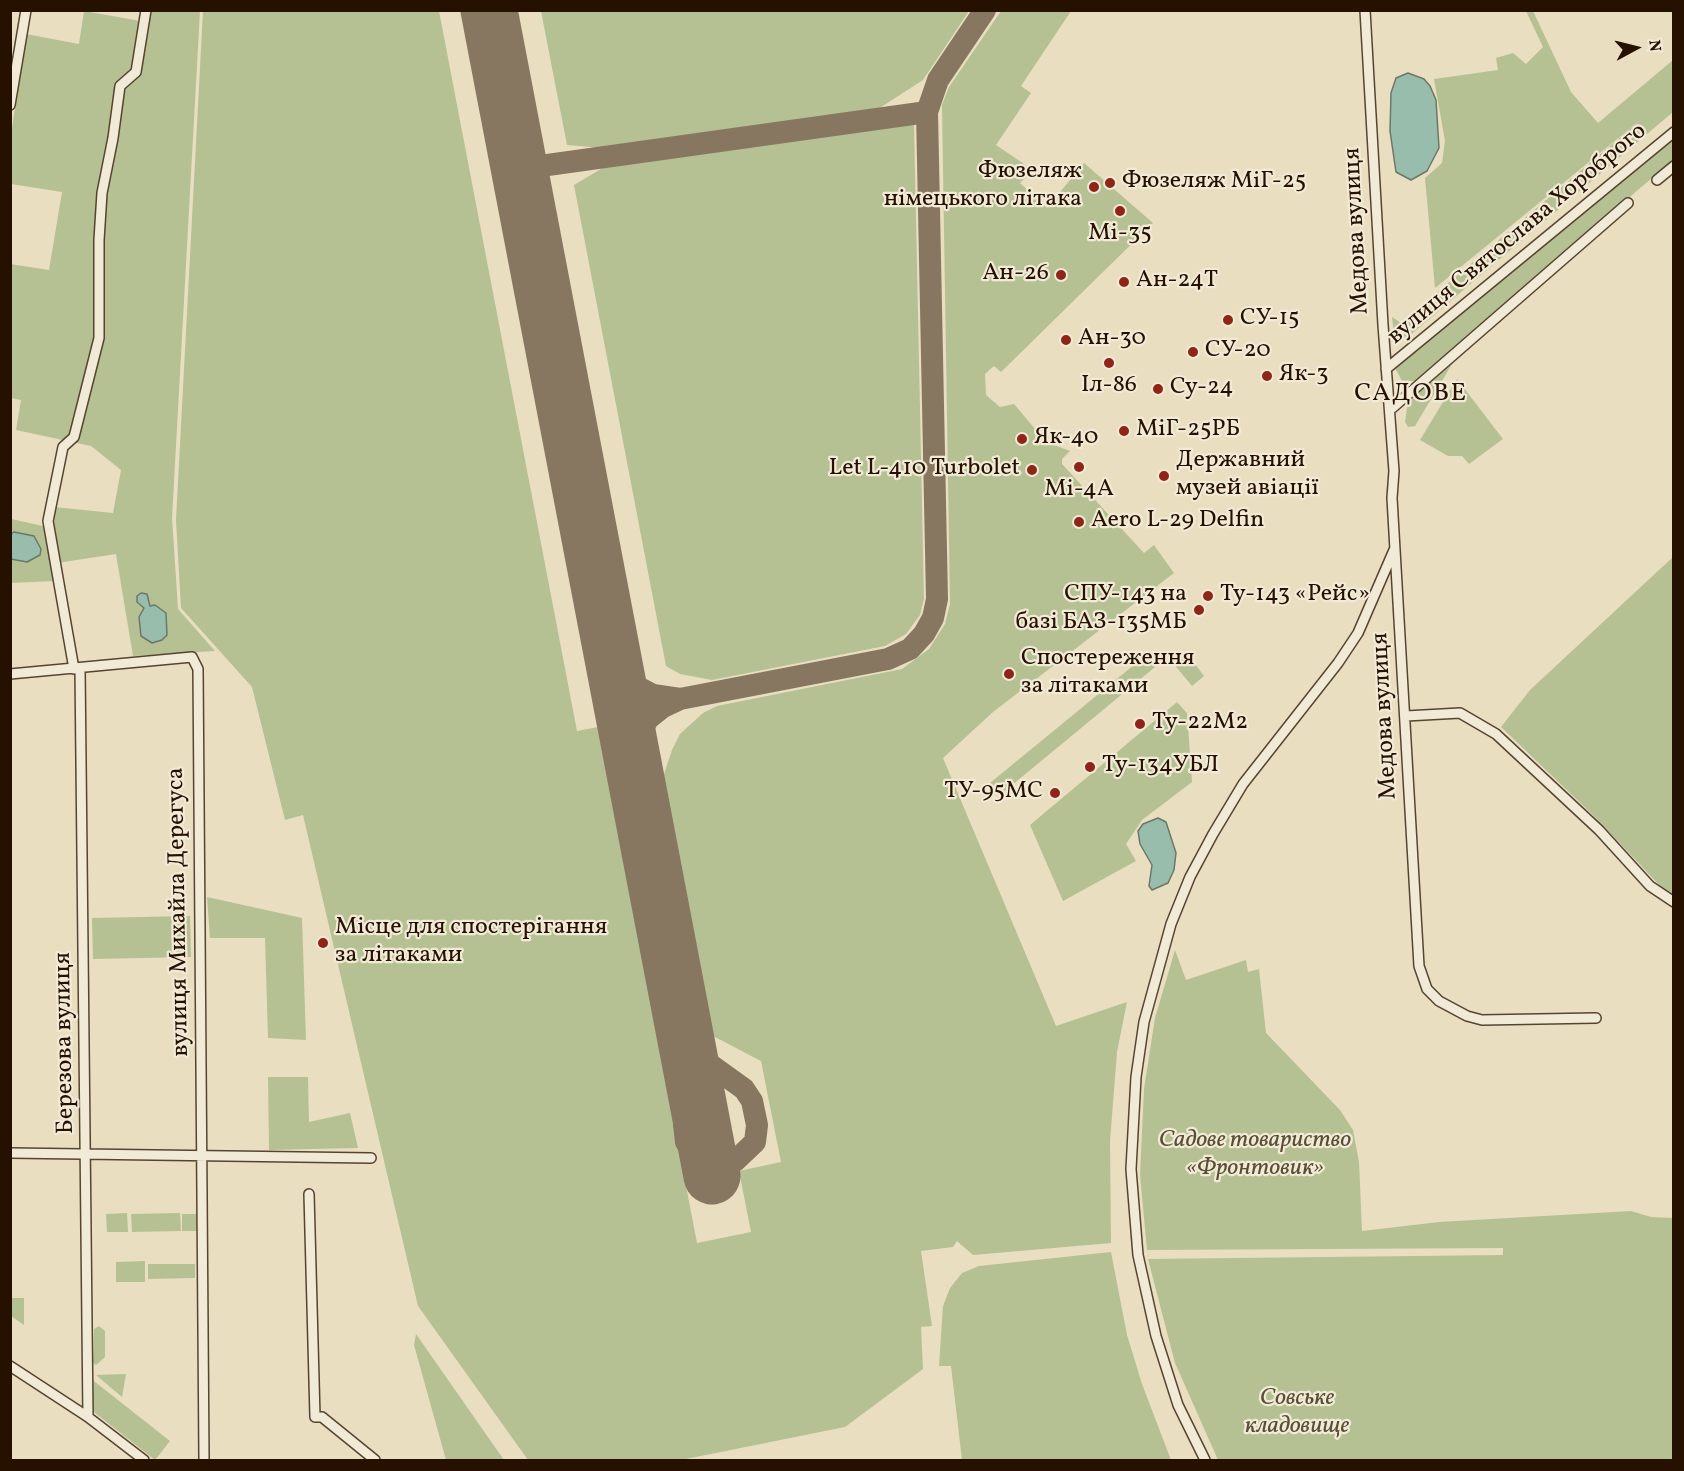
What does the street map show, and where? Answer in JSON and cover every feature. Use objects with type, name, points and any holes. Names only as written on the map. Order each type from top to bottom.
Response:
[{"type":"street","points":[[10,105],[26,10]]},
{"type":"street","name":"Березова вулиця","points":[[88,1416],[87,1155],[77,668],[48,521],[63,447],[74,437],[99,338],[99,240],[102,193],[120,86],[136,72],[146,10]]},
{"type":"street","name":"Медова вулиця","points":[[1365,10],[1394,471],[1392,498],[1419,966],[1427,989],[1439,1001],[1482,1020],[1596,1018]]},
{"type":"street","name":"вулиця Святослава Хороброго","points":[[1386,369],[1674,132]]},
{"type":"street","name":"вулиця Святослава Хороброго","points":[[1657,180],[1674,166]]},
{"type":"street","name":"вулиця Святослава Хороброго","points":[[1390,410],[1628,203]]},
{"type":"street","points":[[1204,1461],[1174,1393],[1156,1336],[1138,1255],[1131,1168],[1136,1077],[1144,1022],[1171,924],[1190,877],[1243,784],[1338,663],[1358,633],[1395,548]]},
{"type":"street","name":"вулиця Михайла Дерегуса","points":[[77,668],[192,657],[198,669],[204,1461]]},
{"type":"street","points":[[10,674],[77,668]]},
{"type":"street","points":[[1406,716],[1460,713],[1496,734],[1599,830],[1650,886],[1674,902]]},
{"type":"street","points":[[10,1153],[371,1158]]},
{"type":"street","points":[[309,1194],[315,1417],[322,1417],[375,1461]]},
{"type":"street","points":[[10,1366],[88,1416],[144,1461]]},
{"type":"green space","points":[[541,10],[969,11],[923,80],[878,109],[603,148],[567,145]]},
{"type":"green space","points":[[84,11],[146,22],[148,11],[200,11],[172,518],[178,609],[215,651],[133,656],[116,554],[57,563],[51,532],[54,507],[113,513],[121,470],[91,446],[16,430],[21,400],[11,398],[10,264],[49,270],[62,192],[11,184],[11,135],[26,34],[79,44]]},
{"type":"green space","points":[[203,11],[439,11],[577,731],[598,727],[697,1243],[751,1232],[739,1171],[781,1162],[761,1061],[713,1036],[663,777],[680,734],[703,713],[717,706],[902,669],[929,649],[945,624],[950,604],[942,105],[949,87],[1001,11],[1071,11],[1021,86],[1031,93],[996,145],[1033,170],[1020,183],[1047,208],[1084,163],[1153,223],[1001,372],[994,366],[985,374],[986,395],[1000,407],[1014,404],[1046,442],[1070,451],[1062,459],[1062,464],[1144,553],[1154,545],[1174,573],[993,712],[943,758],[1056,1026],[1127,1002],[1117,1052],[1110,1141],[1111,1243],[973,1255],[957,1241],[953,1247],[921,1251],[932,1326],[921,1327],[923,1369],[845,1427],[681,1460],[528,1460],[418,1306],[303,815],[285,820],[252,687],[181,608],[176,520]]},
{"type":"green space","points":[[1526,11],[1533,11],[1571,92],[1598,123],[1673,60],[1673,112],[1408,337],[1397,338],[1394,335],[1392,317],[1401,323],[1644,117],[1435,288],[1425,178],[1442,163],[1445,141],[1434,79],[1498,70],[1496,58],[1513,53],[1526,64],[1543,47]]},
{"type":"green space","points":[[914,124],[924,599],[920,615],[906,634],[885,646],[712,680],[680,674],[666,666],[574,185],[606,166]]},
{"type":"green space","points":[[1673,137],[1673,160],[1415,381],[1402,381],[1395,368]]},
{"type":"green space","points":[[1477,340],[1455,359],[1415,426],[1408,427],[1405,422],[1408,401],[1413,392]]},
{"type":"green space","points":[[1457,379],[1503,439],[1469,464],[1462,456],[1448,456],[1420,440]]},
{"type":"green space","points":[[11,519],[43,526],[54,581],[11,583]]},
{"type":"green space","points":[[1673,557],[1673,896],[1662,888],[1595,817],[1501,727],[1530,690]]},
{"type":"green space","points":[[1186,652],[1204,676],[1192,686],[1173,663]]},
{"type":"green space","points":[[1146,655],[1155,667],[1000,795],[990,783]]},
{"type":"green space","points":[[1177,702],[1187,713],[1192,782],[1142,820],[1126,844],[1136,861],[1063,901],[1030,825]]},
{"type":"green space","points":[[207,897],[302,918],[306,1040],[268,1038],[265,938],[210,938]]},
{"type":"green space","points":[[190,916],[191,957],[93,959],[92,918]]},
{"type":"green space","points":[[1175,950],[1186,980],[1246,960],[1248,972],[1259,969],[1266,1033],[1340,1110],[1353,1130],[1359,1162],[1362,1231],[1439,1222],[1631,1211],[1651,1217],[1673,1218],[1673,1460],[1218,1460],[1175,1363],[1148,1259],[1503,1255],[1503,1248],[1147,1250],[1140,1175],[1144,1089],[1155,1018]]},
{"type":"green space","points":[[268,1077],[308,1077],[309,1122],[350,1113],[358,1148],[269,1150]]},
{"type":"green space","points":[[127,1213],[128,1232],[107,1232],[106,1214]]},
{"type":"green space","points":[[180,1213],[181,1231],[132,1232],[131,1214]]},
{"type":"green space","points":[[182,1214],[197,1214],[197,1231],[182,1231]]},
{"type":"green space","points":[[1111,1252],[1127,1335],[1142,1384],[1171,1460],[962,1460],[951,1366],[939,1366],[943,1306],[950,1288],[962,1273],[979,1266]]},
{"type":"green space","points":[[145,1261],[145,1282],[116,1282],[116,1262]]},
{"type":"green space","points":[[148,1264],[195,1264],[195,1278],[148,1279]]},
{"type":"green space","points":[[11,1298],[24,1298],[24,1325],[11,1316]]},
{"type":"green space","points":[[99,1326],[105,1331],[105,1357],[96,1365],[93,1363],[94,1329]]},
{"type":"green space","points":[[416,1334],[504,1460],[446,1460],[414,1345]]},
{"type":"green space","points":[[126,1374],[122,1397],[96,1375]]},
{"type":"green space","points":[[90,1378],[170,1441],[155,1460],[90,1409]]},
{"type":"shaded area","points":[[1408,73],[1424,79],[1436,100],[1439,148],[1427,171],[1411,180],[1396,172],[1390,131],[1391,93],[1396,78]]},
{"type":"shaded area","points":[[14,532],[34,536],[41,549],[40,555],[27,562],[11,559],[11,534]]},
{"type":"shaded area","points":[[141,593],[147,594],[150,606],[155,605],[166,613],[167,635],[162,640],[152,643],[141,636],[139,617],[144,608],[137,602],[137,596]]},
{"type":"shaded area","points":[[1158,818],[1166,822],[1176,853],[1174,870],[1168,883],[1152,890],[1149,886],[1152,865],[1140,844],[1138,831],[1143,824]]},
{"type":"taxiway","points":[[637,785],[634,761],[637,739],[648,719],[663,707],[680,699],[888,659],[910,649],[924,634],[933,618],[937,599],[927,112],[938,80],[985,10]]},
{"type":"taxiway","points":[[519,169],[927,112]]},
{"type":"taxiway","points":[[611,649],[617,664],[632,684],[653,695],[680,699]]},
{"type":"taxiway","points":[[683,1027],[701,1058],[744,1089],[752,1101],[757,1125],[755,1142],[735,1161],[722,1164],[706,1162],[694,1154],[686,1142],[684,1124],[692,1097],[693,1079]]},
{"type":"runway","points":[[489,10],[712,1176]]},
{"type":"place","name":"Фюзеляж МіГ-25","points":[[1110,183]]},
{"type":"place","name":"Фюзеляж німецького літака","points":[[1094,187]]},
{"type":"place","name":"Мі-35","points":[[1120,211]]},
{"type":"place","name":"Ан-26","points":[[1061,275]]},
{"type":"place","name":"Ан-24Т","points":[[1124,282]]},
{"type":"place","name":"СУ-15","points":[[1228,320]]},
{"type":"place","name":"Ан-30","points":[[1066,340]]},
{"type":"place","name":"СУ-20","points":[[1193,352]]},
{"type":"place","name":"Іл-86","points":[[1109,363]]},
{"type":"place","name":"Як-3","points":[[1267,376]]},
{"type":"place","name":"Су-24","points":[[1158,389]]},
{"type":"place","name":"МіГ-25РБ","points":[[1124,431]]},
{"type":"place","name":"Як-40","points":[[1022,439]]},
{"type":"place","name":"Мі-4А","points":[[1079,467]]},
{"type":"place","name":"Let L-410 Turbolet","points":[[1032,470]]},
{"type":"place","name":"Державний музей авіації","points":[[1164,476]]},
{"type":"place","name":"Aero L-29 Delfin","points":[[1079,522]]},
{"type":"place","name":"Ту-143 «Рейс»","points":[[1208,596]]},
{"type":"place","name":"СПУ-143 на базі БАЗ-135МБ","points":[[1199,610]]},
{"type":"place","name":"Спостереження за літаками","points":[[1009,674]]},
{"type":"place","name":"Ту-22М2","points":[[1140,724]]},
{"type":"place","name":"Ту-134УБЛ","points":[[1090,767]]},
{"type":"place","name":"ТУ-95МС","points":[[1055,793]]},
{"type":"place","name":"Місце для спостерігання за літаками","points":[[323,943]]},
{"type":"district","name":"САДОВЕ","points":[[1411,395]]},
{"type":"park label","name":"Садове товариство «Фронтовик»","points":[[1255,1156]]},
{"type":"park label","name":"Совське кладовище","points":[[1297,1414]]}]
